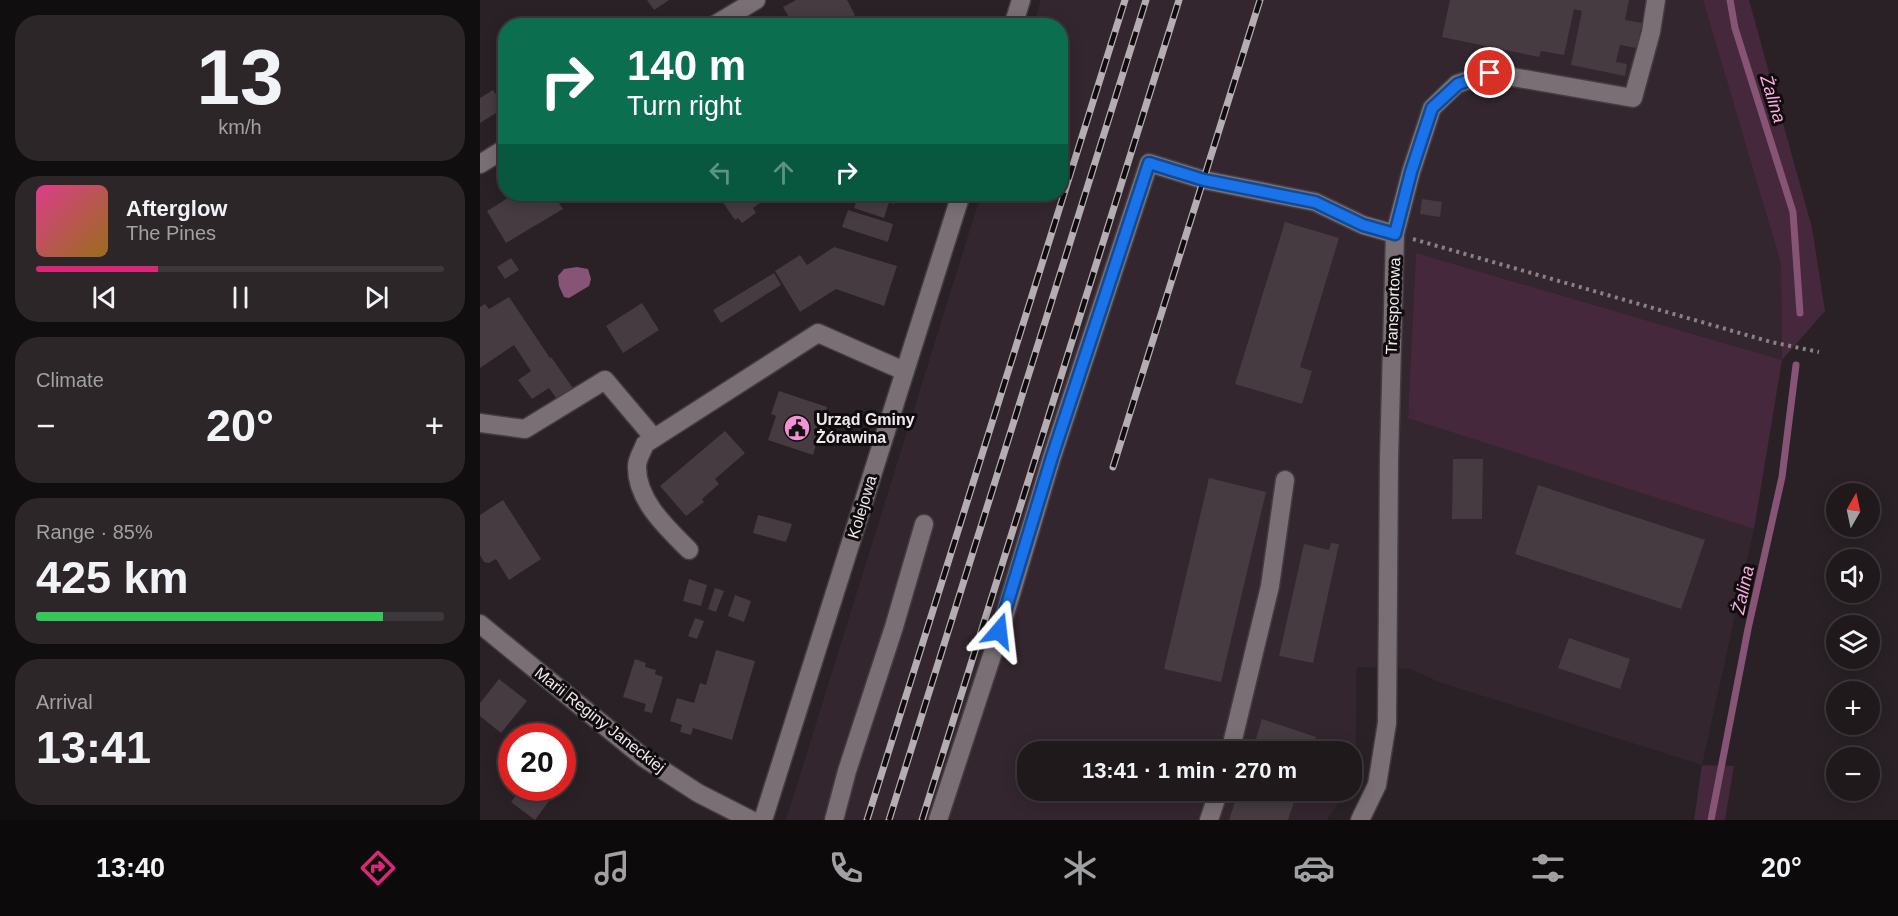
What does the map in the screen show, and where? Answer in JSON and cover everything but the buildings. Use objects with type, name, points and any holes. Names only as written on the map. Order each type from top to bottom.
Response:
[{"type":"street","points":[[726,18],[756,0]]},
{"type":"street","points":[[1015,18],[1021,0]]},
{"type":"street","name":"Transportowa","points":[[1360,820],[1377,785],[1387,723],[1389,460],[1395,234],[1432,108],[1458,84],[1490,73],[1634,98],[1651,32],[1656,0]]},
{"type":"street","points":[[480,164],[498,153]]},
{"type":"street","points":[[938,820],[1052,457],[1149,163],[1204,180],[1315,202],[1363,225],[1395,234]]},
{"type":"street","name":"Kolejowa","points":[[763,820],[958,201]]},
{"type":"street","points":[[689,550],[664,525],[642,492],[637,465],[645,444],[818,333],[904,371]]},
{"type":"street","points":[[480,423],[525,429],[605,380],[654,438]]},
{"type":"street","points":[[1233,741],[1269,586],[1284,480]]},
{"type":"street","points":[[834,820],[847,771],[894,627],[924,524]]},
{"type":"street","name":"Marii Reginy Janeckiej","points":[[482,631],[644,758],[698,793],[751,820]]},
{"type":"street","points":[[1209,820],[1215,801]]},
{"type":"path","points":[[1395,234],[1772,342],[1819,352]]},
{"type":"shaded area","points":[[1041,0],[1703,0],[1781,264],[1782,360],[1416,253],[1408,417],[1754,529],[1702,765],[1439,682],[1411,669],[1357,667],[1356,741],[1017,741],[1017,801],[1339,801],[1327,820],[786,820],[979,201],[1068,201],[1068,18],[1035,18]]},
{"type":"shaded area","points":[[1703,0],[1749,0],[1812,228],[1825,311],[1782,360],[1781,264]]},
{"type":"shaded area","points":[[1416,253],[1782,360],[1754,529],[1408,418]]},
{"type":"shaded area","points":[[577,267],[588,269],[591,279],[589,286],[569,298],[564,297],[558,276],[564,269]]},
{"type":"shaded area","points":[[1702,765],[1734,766],[1725,820],[1694,820]]},
{"type":"waterway","name":"Żalina","points":[[1730,0],[1735,28],[1793,212],[1800,313]]},
{"type":"waterway","name":"Żalina","points":[[1711,820],[1748,629],[1782,477],[1796,365]]},
{"type":"railway","points":[[1068,181],[1125,0]]},
{"type":"railway","points":[[889,820],[1146,0]]},
{"type":"railway","points":[[922,820],[1179,0]]},
{"type":"railway","points":[[1113,467],[1260,0]]},
{"type":"railway","points":[[867,820],[1062,201]]},
{"type":"place","name":"Urząd Gminy Żórawina","points":[[797,428]]},
{"type":"route","points":[[999,631],[1052,457],[1149,163],[1204,180],[1315,202],[1363,225],[1395,234],[1411,172],[1432,108],[1458,84],[1490,73]]}]
